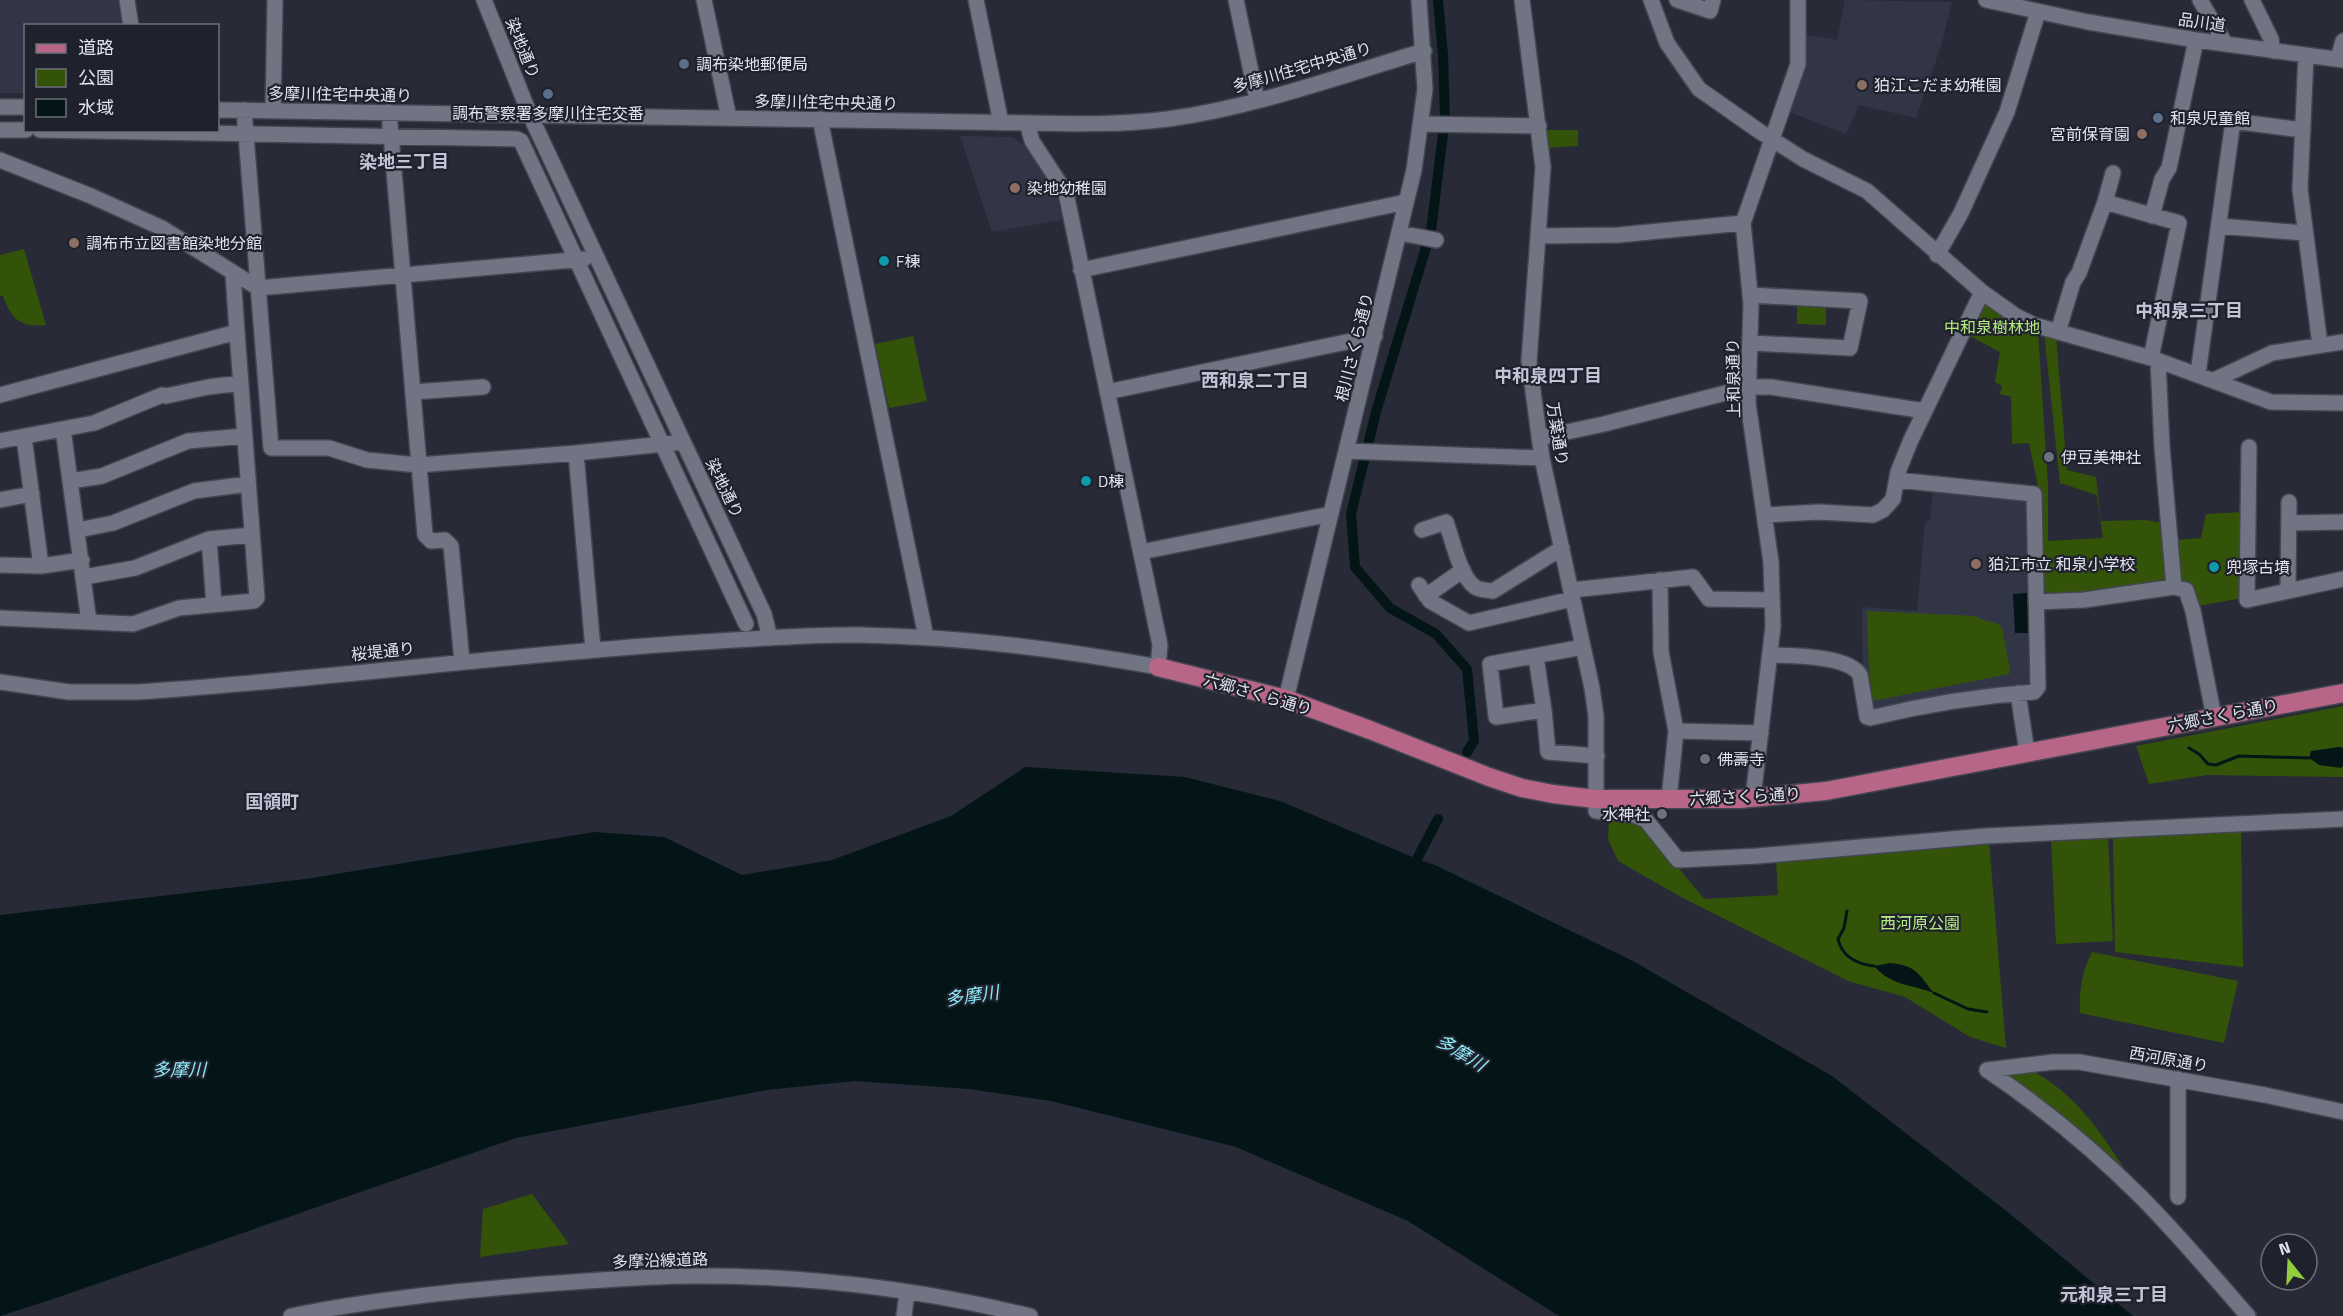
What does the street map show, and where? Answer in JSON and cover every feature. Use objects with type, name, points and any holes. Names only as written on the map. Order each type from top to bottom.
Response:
[{"type":"main road","name":"六郷さくら通り","points":[[1158,667],[1286,699],[1522,788],[1595,799],[1754,798],[1826,791],[2343,693]]},
{"type":"street","points":[[127,0],[131,24]]},
{"type":"street","points":[[273,111],[275,0]]},
{"type":"street","name":"染地通り","points":[[484,0],[530,115],[764,614],[770,638]]},
{"type":"street","points":[[704,0],[729,118]]},
{"type":"street","points":[[976,0],[1001,123]]},
{"type":"street","points":[[1236,0],[1257,100]]},
{"type":"street","name":"根川さくら通り","points":[[1286,699],[1331,514],[1360,452],[1375,336],[1406,202],[1428,124],[1419,0]]},
{"type":"street","name":"万葉通り","points":[[1522,0],[1543,167],[1529,361],[1542,458],[1596,716],[1595,799]]},
{"type":"street","points":[[1651,0],[1667,43],[1699,88],[1803,159],[1867,191],[1937,255],[1982,292],[2034,326],[2155,359],[2271,402],[2343,403]]},
{"type":"street","points":[[1677,0],[1710,11],[1713,0]]},
{"type":"street","name":"上和泉通り","points":[[1754,798],[1771,655],[1772,600],[1771,562],[1748,403],[1751,343],[1750,295],[1743,223],[1798,64],[1798,0]]},
{"type":"street","name":"品川道","points":[[1986,0],[2038,12],[2196,40],[2340,60]]},
{"type":"street","points":[[2200,0],[2225,43]]},
{"type":"street","points":[[2252,0],[2271,39],[2273,51]]},
{"type":"street","points":[[1937,255],[1961,213],[2007,112],[2038,12]]},
{"type":"street","points":[[2152,216],[2162,179],[2169,168],[2196,40]]},
{"type":"street","points":[[2340,60],[2343,41]]},
{"type":"street","name":"多摩川住宅中央通り","points":[[219,110],[1001,123],[1131,122],[1168,119],[1257,100],[1424,51]]},
{"type":"street","points":[[2306,56],[2300,189],[2320,345]]},
{"type":"street","points":[[0,107],[24,107]]},
{"type":"street","points":[[244,110],[271,448],[329,448],[367,460],[418,465],[683,442]]},
{"type":"street","points":[[389,112],[425,535],[431,542],[445,540],[451,546],[462,661]]},
{"type":"street","points":[[820,119],[926,637]]},
{"type":"street","points":[[2198,374],[2233,121],[2303,130]]},
{"type":"street","points":[[770,638],[858,635],[989,641],[1158,667],[1160,645],[1066,193],[1032,141],[1027,123]]},
{"type":"street","points":[[1428,124],[1539,126]]},
{"type":"street","points":[[0,130],[24,130]]},
{"type":"street","points":[[122,132],[518,139],[521,141],[746,624]]},
{"type":"street","points":[[0,160],[162,228],[258,288],[576,260],[596,255]]},
{"type":"street","points":[[2058,332],[2073,282],[2079,273],[2113,173]]},
{"type":"street","points":[[1081,270],[1406,202]]},
{"type":"street","points":[[2105,202],[2179,223],[2155,359],[2174,587]]},
{"type":"street","points":[[1539,236],[1618,235],[1743,223]]},
{"type":"street","points":[[2219,226],[2304,233]]},
{"type":"street","points":[[1400,232],[1430,239]]},
{"type":"street","points":[[0,618],[133,624],[179,608],[254,602],[256,598],[252,535],[233,274]]},
{"type":"street","points":[[1765,515],[1819,512],[1873,515],[1883,510],[1893,499],[1906,452],[1982,292]]},
{"type":"street","points":[[1750,295],[1860,301],[1850,348],[1751,343]]},
{"type":"street","points":[[0,395],[237,332]]},
{"type":"street","points":[[1107,392],[1375,336]]},
{"type":"street","points":[[2214,380],[2272,353],[2343,342]]},
{"type":"street","points":[[0,441],[94,423],[162,395],[241,383]]},
{"type":"street","points":[[413,392],[483,387]]},
{"type":"street","points":[[1539,438],[1749,387],[1771,387],[1925,411]]},
{"type":"street","points":[[63,429],[82,560],[88,622]]},
{"type":"street","points":[[71,480],[102,476],[188,441],[245,436]]},
{"type":"street","points":[[24,437],[41,566]]},
{"type":"street","points":[[2249,447],[2247,600],[2288,589],[2343,579]]},
{"type":"street","points":[[1360,452],[1542,458]]},
{"type":"street","points":[[576,453],[593,650]]},
{"type":"street","points":[[1771,655],[1833,660],[1857,670],[1860,675],[1867,717],[1870,718],[1904,710],[2034,692],[2038,687],[2034,494],[1897,480]]},
{"type":"street","points":[[78,530],[113,523],[194,491],[248,484]]},
{"type":"street","points":[[0,500],[32,494]]},
{"type":"street","points":[[2288,589],[2289,502]]},
{"type":"street","points":[[1141,552],[1331,514]]},
{"type":"street","points":[[1422,530],[1446,522],[1462,570],[1470,583],[1476,588],[1493,591],[1562,548]]},
{"type":"street","points":[[2289,523],[2343,522]]},
{"type":"street","points":[[84,577],[135,568],[209,539],[252,535]]},
{"type":"street","points":[[209,539],[214,605]]},
{"type":"street","points":[[0,565],[41,566],[82,560]]},
{"type":"street","points":[[1462,570],[1423,590],[1430,601],[1469,623],[1572,595],[1693,576],[1709,599],[1772,600]]},
{"type":"street","points":[[1660,580],[1661,652],[1676,731],[1669,799]]},
{"type":"street","points":[[2036,602],[2084,600],[2174,587],[2186,590],[2193,611],[2214,717]]},
{"type":"street","name":"桜堤通り","points":[[0,682],[69,692],[137,692],[462,661],[770,638]]},
{"type":"street","points":[[1544,710],[1496,717],[1491,664],[1583,647]]},
{"type":"street","points":[[1536,657],[1548,752],[1597,756]]},
{"type":"street","points":[[2019,693],[2027,752]]},
{"type":"street","points":[[1676,731],[1761,733]]},
{"type":"street","points":[[1595,799],[1596,811],[1634,815],[1646,820],[1678,860],[1757,856],[1995,836],[2343,819]]},
{"type":"street","name":"西河原通り","points":[[2248,1316],[2121,1178],[2046,1113],[1988,1070],[2053,1062],[2079,1062],[2343,1112]]},
{"type":"street","points":[[2178,1079],[2178,1197]]},
{"type":"street","name":"多摩沿線道路","points":[[298,1315],[467,1290],[648,1277],[706,1276],[812,1280],[976,1303],[1030,1316]]},
{"type":"street","points":[[904,1316],[907,1292]]},
{"type":"shaded area","points":[[0,0],[118,0],[122,24],[24,24],[24,93],[0,93]]},
{"type":"shaded area","name":"狛江こだま幼稚園","points":[[1845,0],[1952,2],[1941,46],[1916,118],[1859,105],[1846,134],[1787,111],[1803,34],[1837,40]]},
{"type":"shaded area","name":"染地幼稚園","points":[[960,136],[1013,137],[1025,147],[1058,199],[1062,220],[992,232]]},
{"type":"shaded area","name":"狛江市立 和泉小学校","points":[[1936,488],[2030,495],[2032,687],[1999,689],[1870,710],[1863,671],[1862,607],[1917,611],[1925,522],[1930,519],[1933,492]]},
{"type":"green space","points":[[1546,130],[1578,130],[1578,146],[1547,148]]},
{"type":"green space","points":[[24,249],[46,325],[30,325],[18,320],[10,311],[3,296],[0,296],[0,255]]},
{"type":"green space","name":"伊豆美神社","points":[[1983,301],[2038,331],[2048,484],[2048,541],[2103,538],[2097,495],[2060,483],[2044,333],[2056,337],[2067,470],[2096,477],[2101,521],[2144,520],[2165,523],[2169,581],[2106,592],[2041,596],[2039,491],[2029,443],[2012,444],[2011,397],[2000,394],[2002,386],[1995,382],[2000,352],[1968,335]]},
{"type":"green space","points":[[1797,305],[1826,306],[1826,325],[1797,324]]},
{"type":"green space","points":[[913,336],[927,401],[889,408],[875,344]]},
{"type":"green space","points":[[2243,512],[2243,598],[2197,606],[2178,582],[2176,540],[2201,538],[2206,514]]},
{"type":"green space","points":[[1867,611],[1976,616],[1996,623],[2002,627],[2009,674],[1873,701],[1869,673]]},
{"type":"green space","points":[[2343,706],[2343,777],[2207,775],[2149,784],[2136,746]]},
{"type":"green space","name":"西河原公園","points":[[1609,820],[1636,820],[1644,826],[1704,899],[1778,895],[1776,859],[1989,841],[2006,1048],[1970,1037],[1905,997],[1848,981],[1683,898],[1618,861],[1608,839]]},
{"type":"green space","points":[[2241,829],[2243,967],[2115,952],[2113,837]]},
{"type":"green space","points":[[2108,836],[2113,941],[2056,944],[2051,839]]},
{"type":"green space","points":[[2092,952],[2238,981],[2224,1043],[2080,1013],[2082,981]]},
{"type":"green space","points":[[2035,1072],[2079,1107],[2102,1135],[2133,1182],[2000,1074]]},
{"type":"green space","points":[[532,1194],[569,1244],[480,1257],[483,1209]]},
{"type":"water","points":[[2028,593],[2030,633],[2015,633],[2013,594]]},
{"type":"water","points":[[2343,748],[2341,768],[2319,765],[2309,758],[2311,751]]},
{"type":"water","name":"多摩川","points":[[1025,767],[1185,777],[1280,801],[1435,865],[1633,961],[1832,1076],[2009,1213],[2133,1316],[1559,1316],[1408,1221],[1236,1147],[1051,1101],[969,1089],[855,1081],[766,1090],[516,1138],[0,1316],[0,915],[305,879],[595,832],[664,837],[742,875],[832,860],[951,816]]},
{"type":"water","points":[[1890,963],[1912,969],[1934,993],[1895,981],[1874,966]]},
{"type":"waterway","points":[[1438,0],[1445,118],[1431,231],[1376,412],[1351,514],[1355,567],[1390,608],[1436,634],[1467,669],[1474,741],[1467,752]]},
{"type":"waterway","points":[[2189,748],[2199,754],[2208,764],[2216,765],[2239,756],[2309,758]]},
{"type":"waterway","points":[[1417,859],[1438,819]]},
{"type":"waterway","points":[[1847,911],[1844,928],[1838,939],[1840,945],[1851,958],[1874,966]]},
{"type":"waterway","points":[[1934,993],[1968,1009],[1987,1012]]},
{"type":"place","name":"調布染地郵便局","points":[[684,64]]},
{"type":"place","name":"狛江こだま幼稚園","points":[[1862,85]]},
{"type":"place","name":"調布警察署多摩川住宅交番","points":[[548,94]]},
{"type":"place","name":"和泉児童館","points":[[2158,118]]},
{"type":"place","name":"宮前保育園","points":[[2142,134]]},
{"type":"place","name":"染地幼稚園","points":[[1015,188]]},
{"type":"place","name":"調布市立図書館染地分館","points":[[74,243]]},
{"type":"place","name":"F棟","points":[[884,261]]},
{"type":"place","name":"伊豆美神社","points":[[2049,457]]},
{"type":"place","name":"D棟","points":[[1086,481]]},
{"type":"place","name":"狛江市立 和泉小学校","points":[[1976,564]]},
{"type":"place","name":"兜塚古墳","points":[[2214,567]]},
{"type":"place","name":"佛壽寺","points":[[1705,759]]},
{"type":"place","name":"水神社","points":[[1662,814]]},
{"type":"district","name":"染地三丁目","points":[[404,162]]},
{"type":"district","name":"中和泉三丁目","points":[[2189,311]]},
{"type":"district","name":"中和泉四丁目","points":[[1548,376]]},
{"type":"district","name":"西和泉二丁目","points":[[1255,381]]},
{"type":"district","name":"国領町","points":[[272,802]]},
{"type":"district","name":"元和泉三丁目","points":[[2114,1295]]},
{"type":"park label","name":"中和泉樹林地","points":[[1992,327]]}]
